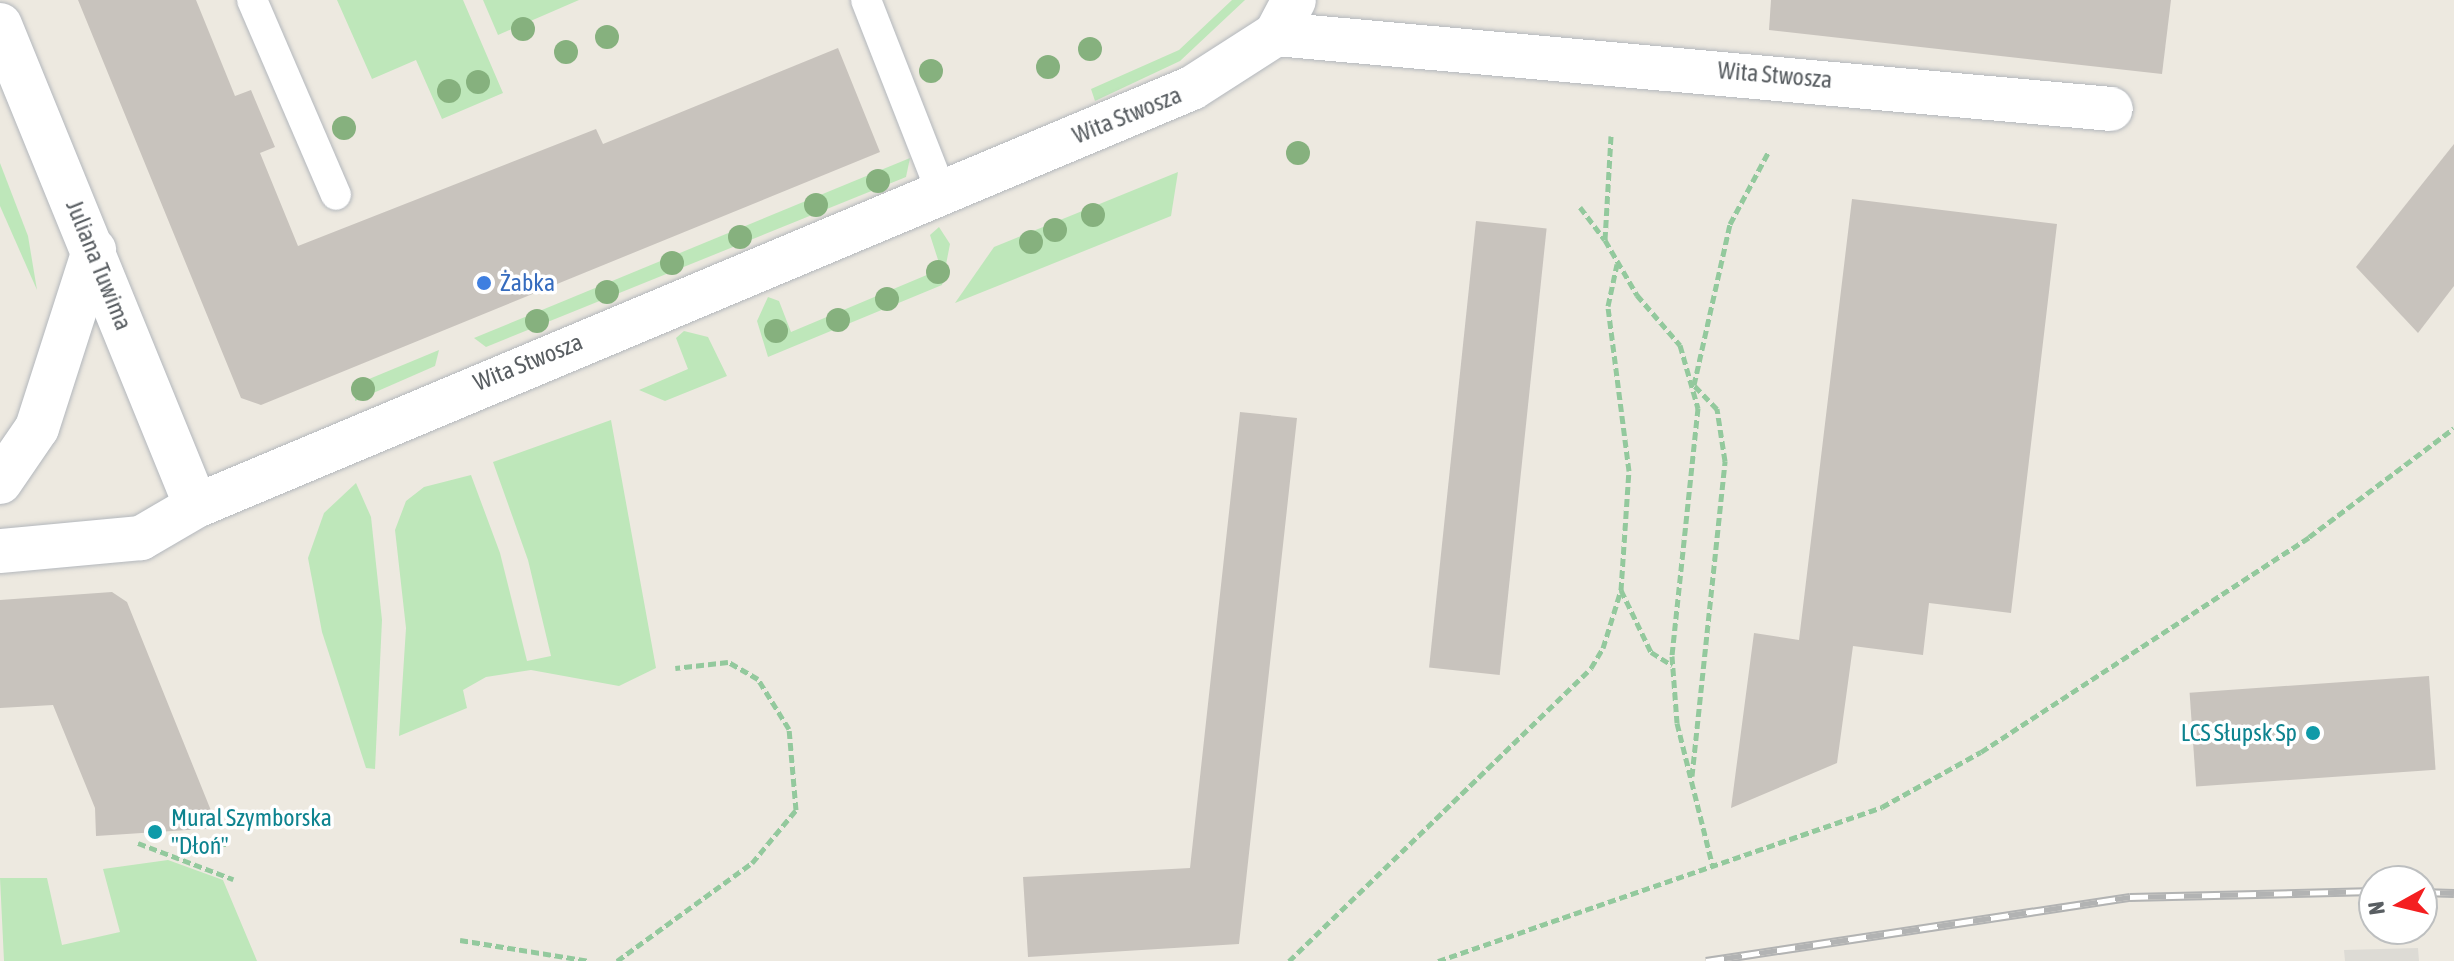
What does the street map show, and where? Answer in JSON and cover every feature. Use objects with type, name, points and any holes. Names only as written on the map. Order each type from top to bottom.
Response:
[{"type":"street","name":"Wita Stwosza","points":[[0,551],[141,538],[196,506],[1192,88],[1285,17],[2111,109]]},
{"type":"street","name":"Juliana Tuwima","points":[[0,25],[196,506]]},
{"type":"street","points":[[0,482],[37,428],[94,250]]},
{"type":"lane","points":[[252,0],[336,195]]},
{"type":"lane","points":[[866,0],[941,191]]},
{"type":"path","points":[[1605,240],[1611,136]]},
{"type":"path","points":[[1713,867],[1691,781],[1672,666],[1697,460],[1694,385],[1730,224],[1769,151]]},
{"type":"path","points":[[1580,207],[1605,240],[1617,264],[1680,345],[1694,385],[1717,409],[1725,461],[1691,781]]},
{"type":"path","points":[[1289,961],[1591,668],[1621,590],[1629,471],[1608,306],[1617,264]]},
{"type":"path","points":[[1438,961],[1882,807],[1981,752],[2309,537],[2454,428]]},
{"type":"path","points":[[1621,590],[1651,652],[1672,666]]},
{"type":"path","points":[[617,961],[752,863],[796,810],[789,729],[758,679],[728,662],[675,668]]},
{"type":"path","points":[[138,843],[233,879]]},
{"type":"path","points":[[182,844],[229,844]]},
{"type":"path","points":[[460,940],[589,961]]},
{"type":"shaded area","points":[[2418,948],[2419,961],[2345,961],[2344,950]]},
{"type":"green space","points":[[337,0],[463,0],[503,93],[442,119],[416,60],[372,79]]},
{"type":"green space","points":[[483,0],[579,0],[498,35]]},
{"type":"green space","points":[[1232,0],[1245,0],[1180,61],[1095,101],[1091,89],[1179,50]]},
{"type":"green space","points":[[910,158],[906,177],[486,347],[474,338]]},
{"type":"green space","points":[[0,163],[28,236],[37,290],[0,206]]},
{"type":"green space","points":[[1178,172],[1171,216],[955,303],[994,247]]},
{"type":"green space","points":[[939,227],[950,244],[942,285],[768,357],[757,321],[768,297],[779,301],[791,332],[941,269],[930,235]]},
{"type":"green space","points":[[684,331],[708,337],[727,376],[665,401],[639,390],[688,369],[676,338]]},
{"type":"green space","points":[[439,350],[435,366],[355,401],[357,384]]},
{"type":"green space","points":[[611,420],[656,668],[619,686],[531,670],[486,677],[463,690],[467,708],[399,736],[406,628],[395,530],[406,501],[424,487],[471,475],[500,553],[527,661],[551,656],[528,560],[493,462]]},
{"type":"green space","points":[[356,483],[371,517],[382,620],[375,769],[366,768],[322,632],[308,558],[324,513]]},
{"type":"green space","points":[[168,860],[223,880],[257,961],[4,961],[0,878],[47,878],[62,945],[120,932],[103,869]]},
{"type":"building","points":[[78,0],[196,0],[235,96],[251,90],[275,147],[260,153],[298,246],[596,129],[603,144],[838,48],[880,152],[261,405],[241,398]]},
{"type":"building","points":[[1771,0],[2171,0],[2162,74],[1769,30]]},
{"type":"building","points":[[2454,144],[2454,286],[2418,333],[2356,267]]},
{"type":"building","points":[[1852,199],[2057,224],[2011,613],[1929,603],[1923,655],[1853,646],[1837,763],[1731,808],[1754,633],[1799,640]]},
{"type":"building","points":[[1476,221],[1547,228],[1500,675],[1429,668]]},
{"type":"building","points":[[1240,412],[1297,418],[1239,944],[1028,957],[1023,877],[1190,868]]},
{"type":"building","points":[[112,592],[127,602],[218,828],[96,836],[95,808],[53,705],[0,708],[0,600]]},
{"type":"building","name":"LCS Słupsk Sp","points":[[2429,676],[2436,770],[2196,787],[2190,693]]},
{"type":"railway","points":[[1706,961],[2130,897],[2358,891]]},
{"type":"railway","points":[[2438,892],[2454,893]]},
{"type":"place","name":"Żabka","points":[[484,283]]},
{"type":"place","name":"LCS Słupsk Sp","points":[[2313,733]]},
{"type":"place","name":"Mural Szymborska \"Dłoń\"","points":[[155,832]]}]
